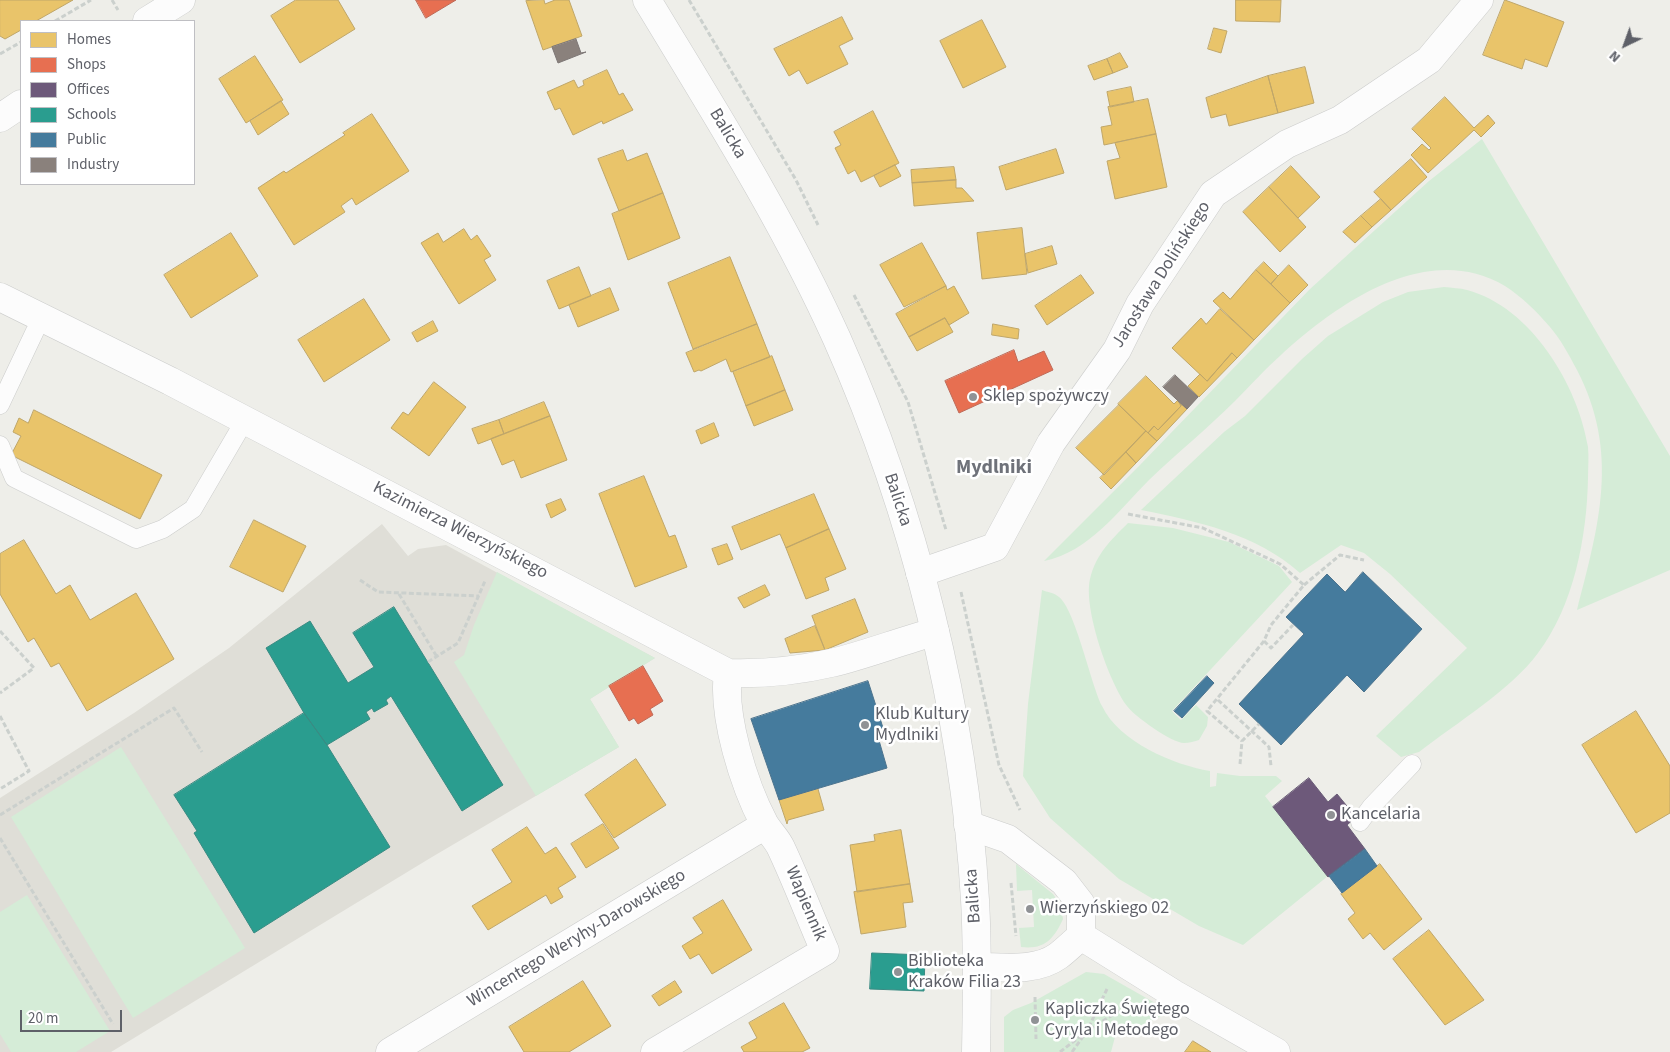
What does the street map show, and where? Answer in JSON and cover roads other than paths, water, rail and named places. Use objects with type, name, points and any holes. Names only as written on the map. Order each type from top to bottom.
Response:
[{"type":"street","name":"Balicka","points":[[647,0],[780,224],[810,283],[858,388],[884,458],[920,573],[935,632],[957,747],[968,825],[975,899],[977,967],[976,1052]]},
{"type":"street","name":"Jarosława Dolińskiego","points":[[920,573],[995,547],[1051,444],[1117,350],[1140,304],[1213,194],[1287,144],[1340,120],[1429,60],[1479,0]]},
{"type":"street","points":[[0,118],[20,105]]},
{"type":"street","name":"Kazimierza Wierzyńskiego","points":[[0,297],[246,420],[728,672],[758,674],[791,671],[833,663],[896,642],[935,632]]},
{"type":"street","name":"Wapiennik","points":[[655,1052],[825,951],[780,846],[765,825],[753,800],[728,718],[726,692],[728,672]]},
{"type":"street","name":"Wincentego Weryhy-Darowskiego","points":[[390,1052],[765,825]]},
{"type":"street","points":[[968,825],[1008,839],[1064,882],[1081,904],[1081,936],[1057,957],[1042,964],[1018,967],[977,967]]},
{"type":"street","points":[[1081,936],[1174,994],[1276,1052]]},
{"type":"lane","points":[[0,405],[35,332]]},
{"type":"lane","points":[[0,445],[14,478],[136,539],[162,530],[193,509],[246,420]]},
{"type":"lane","points":[[1360,822],[1371,807],[1412,764]]},
{"type":"place","name":"Sklep spożywczy","points":[[973,397]]},
{"type":"place","name":"Klub Kultury Mydlniki","points":[[865,725]]},
{"type":"place","name":"Kancelaria","points":[[1331,815]]},
{"type":"place","name":"Wierzyńskiego 02","points":[[1030,909]]},
{"type":"place","name":"Biblioteka Kraków Filia 23","points":[[898,972]]},
{"type":"place","name":"Kapliczka Świętego Cyryla i Metodego","points":[[1035,1020]]},
{"type":"district","name":"Mydlniki","points":[[994,469]]}]
